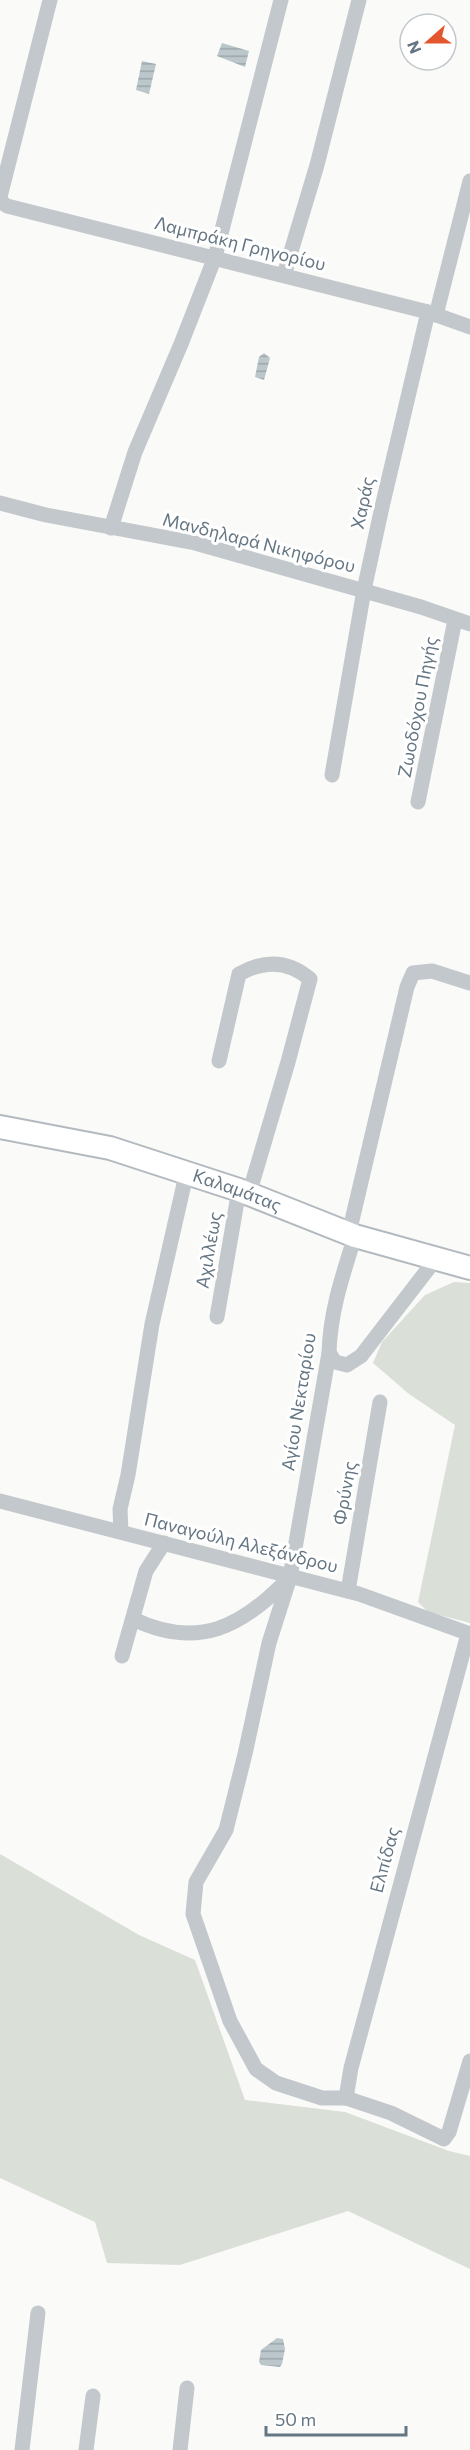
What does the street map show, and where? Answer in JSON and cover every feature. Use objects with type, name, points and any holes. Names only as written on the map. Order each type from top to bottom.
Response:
[{"type":"street","points":[[0,199],[50,0]]},
{"type":"street","points":[[111,528],[135,452],[181,345],[215,257],[281,0]]},
{"type":"street","points":[[284,275],[317,165],[359,0]]},
{"type":"street","name":"Χαράς","points":[[332,775],[364,590],[382,507],[432,314],[470,181]]},
{"type":"street","name":"Λαμπράκη Γρηγορίου","points":[[0,199],[7,206],[284,275],[432,314],[470,327]]},
{"type":"street","name":"Μανδηλαρά Νικηφόρου","points":[[0,503],[46,516],[195,543],[364,590],[462,622]]},
{"type":"street","name":"Ζωοδόχου Πηγής","points":[[418,802],[462,622]]},
{"type":"street","name":"Αχιλλέως","points":[[217,1317],[244,1192],[288,1062],[310,979],[298,968],[277,964],[253,966],[239,974],[219,1061]]},
{"type":"street","name":"Αγίου Νεκταρίου","points":[[470,983],[432,971],[413,973],[407,987],[337,1295],[290,1577],[269,1643],[226,1830],[196,1882],[193,1914],[230,2021],[256,2069],[276,2083],[322,2098],[346,2098],[392,2113],[444,2139],[449,2132],[470,2061]]},
{"type":"street","name":"Καλαμάτας","points":[[0,1127],[110,1148],[187,1171],[352,1234],[435,1260],[470,1268]]},
{"type":"street","points":[[121,1532],[120,1509],[128,1476],[152,1324],[187,1171]]},
{"type":"street","points":[[329,1353],[335,1362],[347,1365],[361,1356],[435,1260]]},
{"type":"street","name":"Φρύνης","points":[[348,1591],[380,1402]]},
{"type":"street","name":"Παναγούλη Αλεξάνδρου","points":[[0,1501],[348,1591],[469,1634]]},
{"type":"street","points":[[122,1656],[146,1571],[164,1544]]},
{"type":"street","points":[[133,1619],[156,1630],[202,1633],[233,1624],[241,1619],[263,1604],[290,1577]]},
{"type":"street","name":"Ελπίδας","points":[[346,2098],[357,2046],[469,1634]]},
{"type":"street","points":[[22,2450],[38,2313]]},
{"type":"street","points":[[180,2450],[187,2388]]},
{"type":"street","points":[[86,2450],[93,2396]]},
{"type":"shaded area","points":[[222,43],[249,51],[245,67],[217,56]]},
{"type":"shaded area","points":[[142,61],[156,64],[149,94],[136,90]]},
{"type":"shaded area","points":[[264,353],[270,358],[264,380],[255,377],[259,357]]},
{"type":"shaded area","points":[[454,1282],[470,1283],[470,1623],[428,1612],[418,1602],[455,1425],[409,1394],[373,1363],[382,1342],[425,1295]]},
{"type":"shaded area","points":[[0,1854],[139,1935],[195,1960],[245,2100],[345,2112],[449,2151],[470,2156],[470,2269],[348,2211],[180,2265],[107,2263],[95,2222],[0,2178]]},
{"type":"shaded area","points":[[277,2338],[283,2339],[285,2349],[282,2364],[280,2367],[261,2365],[259,2362],[261,2350]]}]
